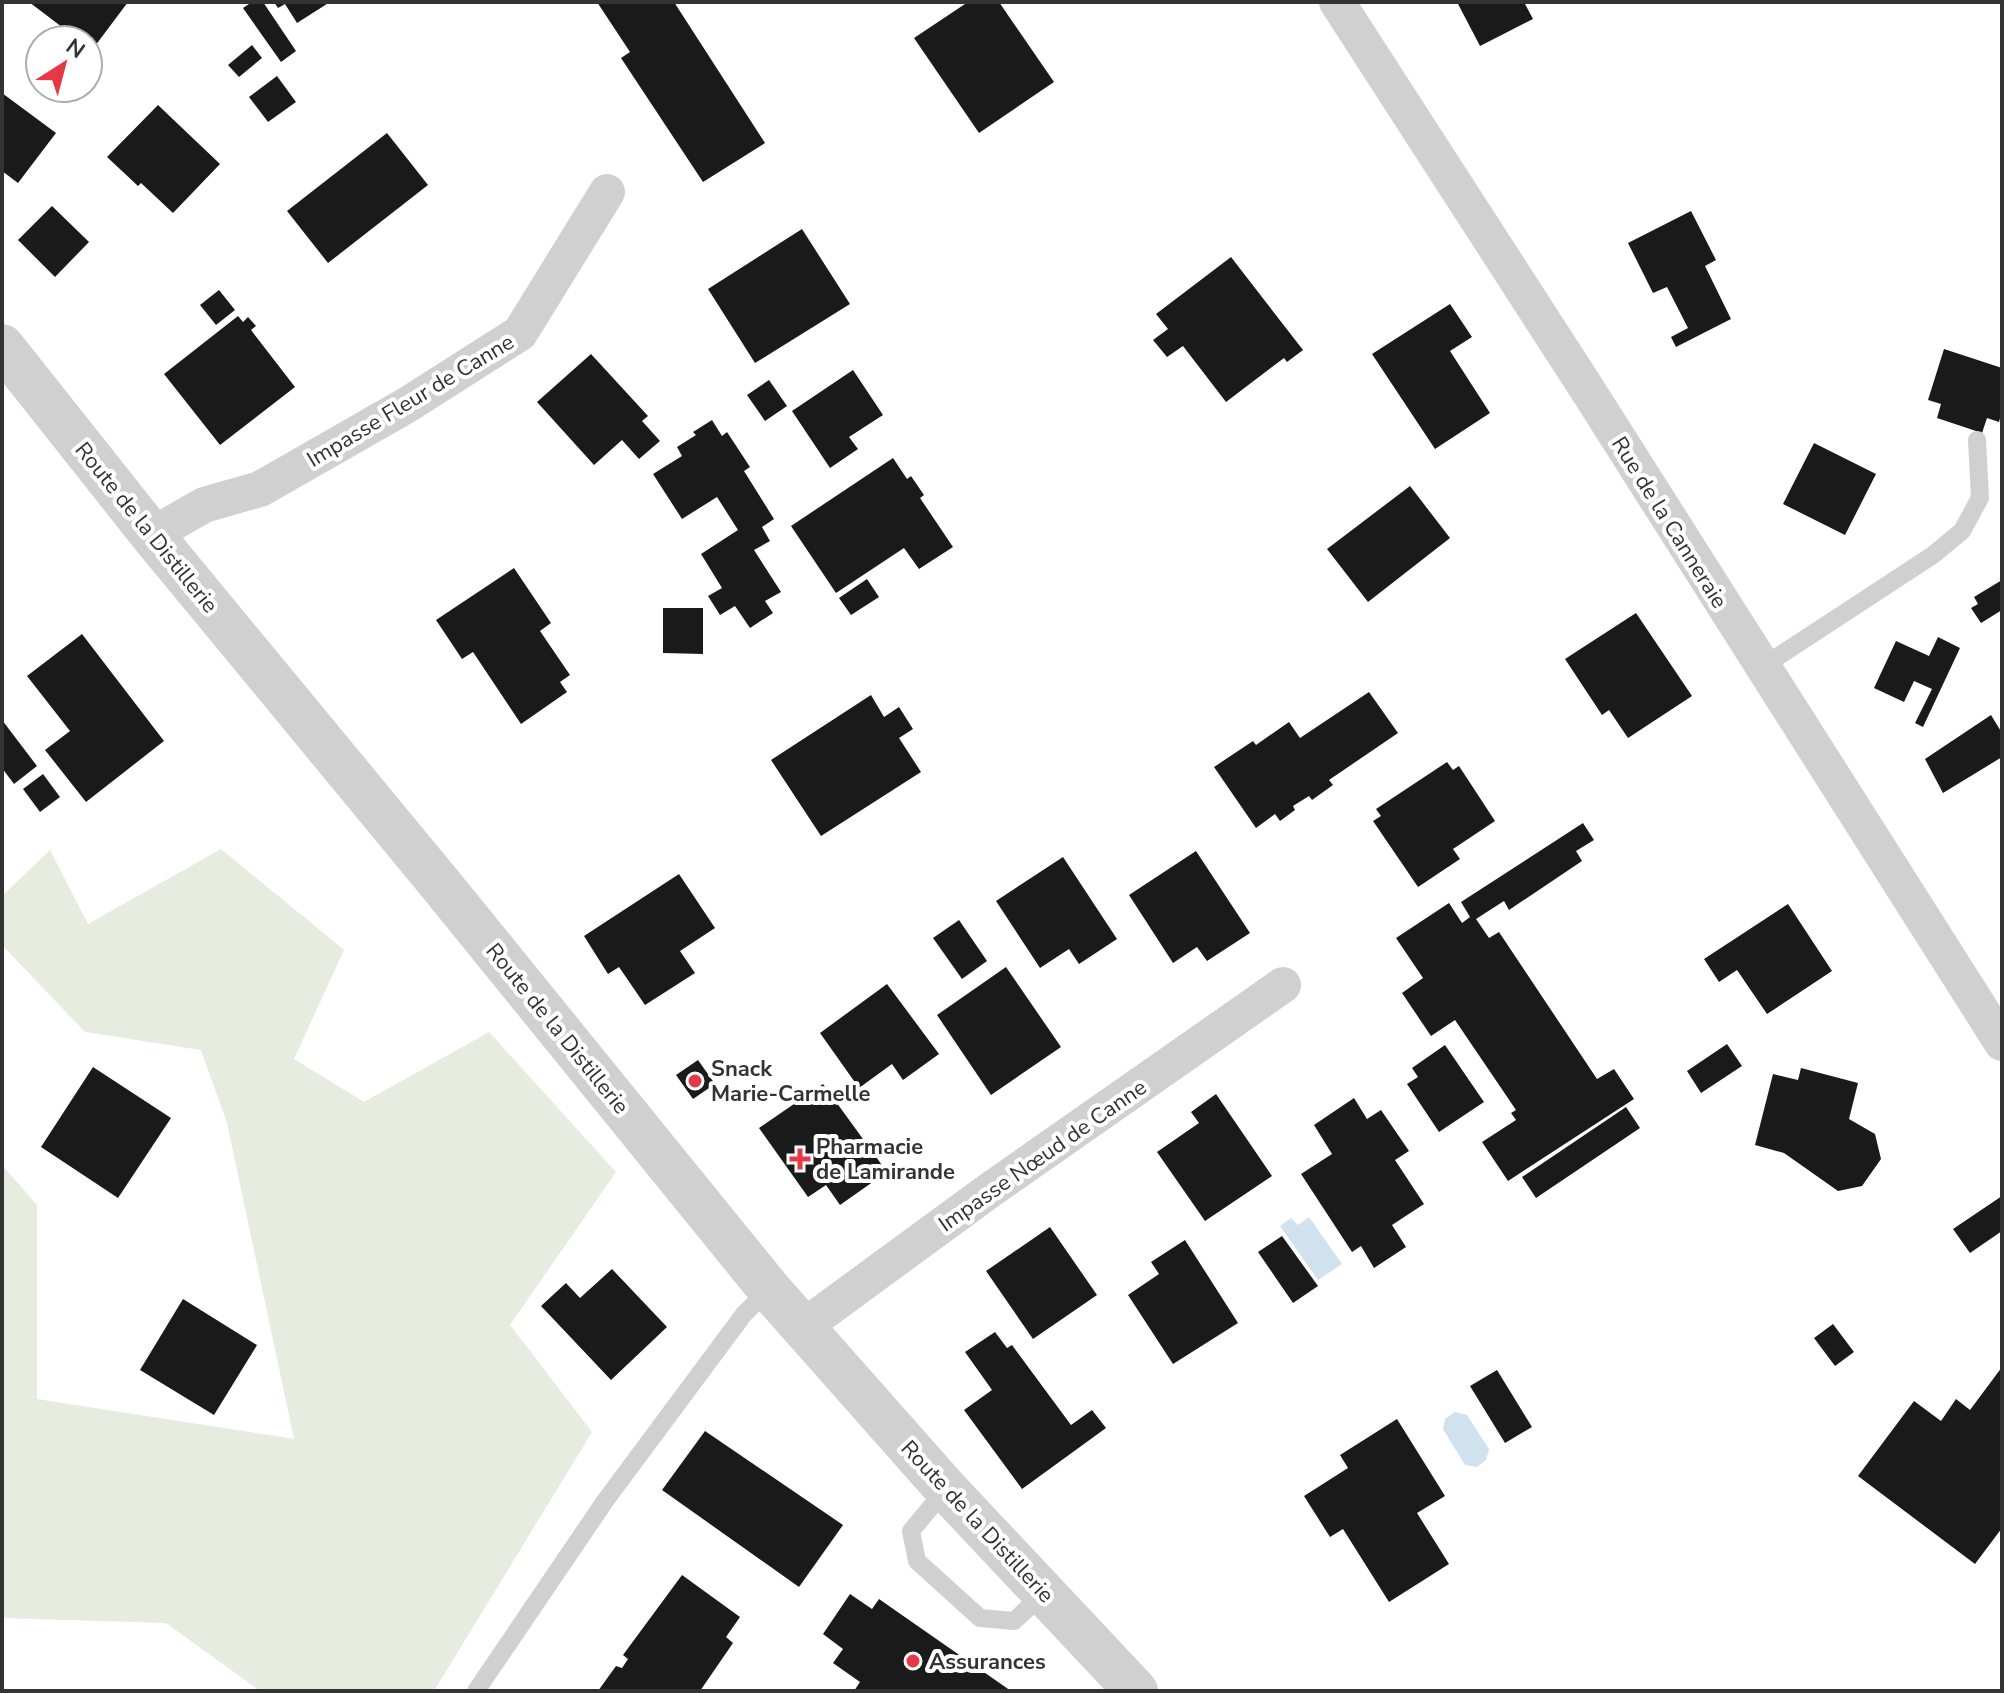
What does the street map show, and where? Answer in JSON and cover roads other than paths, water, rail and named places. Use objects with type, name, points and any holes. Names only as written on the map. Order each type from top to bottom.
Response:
[{"type":"street","name":"Rue de la Canneraie","points":[[1337,2],[2002,1043]]},
{"type":"street","name":"Impasse Fleur de Canne","points":[[152,535],[204,505],[260,489],[407,405],[520,333],[607,192]]},
{"type":"street","name":"Route de la Distillerie","points":[[2,346],[152,535],[451,896],[769,1289],[946,1489],[1136,1691]]},
{"type":"street","name":"Impasse Nœud de Canne","points":[[803,1327],[990,1190],[1283,985]]},
{"type":"lane","points":[[1762,667],[1933,555],[1962,531],[1980,498],[1977,440]]},
{"type":"lane","points":[[476,1691],[614,1489],[744,1314],[769,1289]]},
{"type":"lane","points":[[946,1489],[911,1531],[917,1561],[980,1618],[1014,1621],[1044,1593]]},
{"type":"water","points":[[1309,1217],[1342,1264],[1318,1280],[1280,1226],[1291,1218],[1298,1225]]},
{"type":"water","points":[[1455,1412],[1467,1415],[1489,1449],[1486,1460],[1477,1467],[1465,1465],[1443,1429],[1445,1419]]},
{"type":"place","name":"Snack Marie-Carmelle","points":[[695,1081]]},
{"type":"place","name":"Pharmacie de Lamirande","points":[[800,1159]]},
{"type":"place","name":"Assurances","points":[[913,1661]]}]
